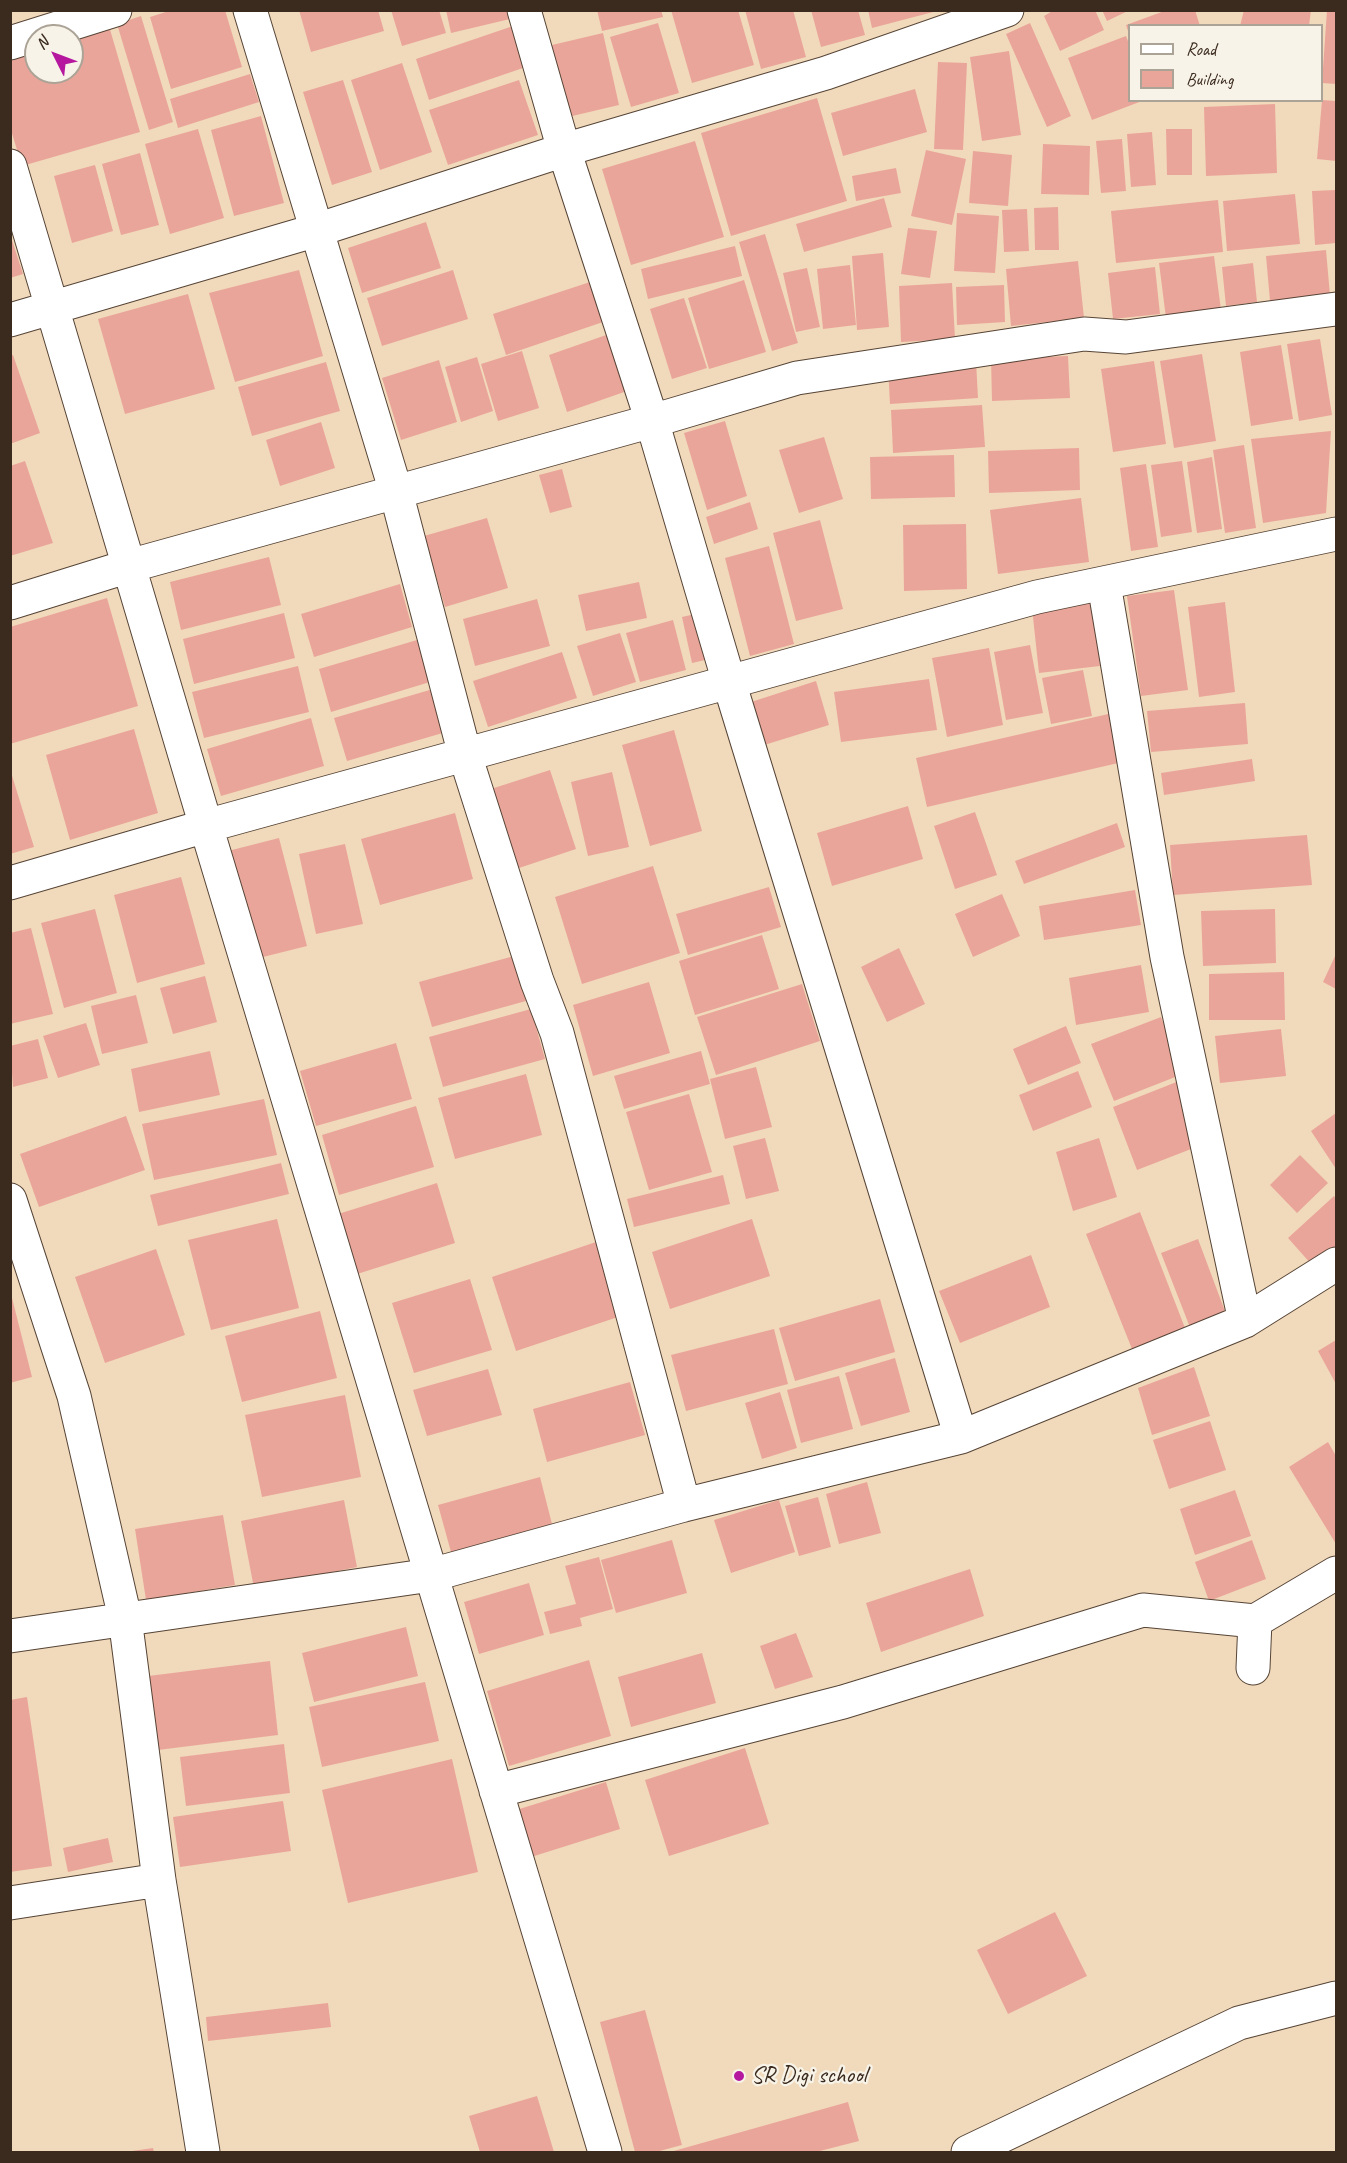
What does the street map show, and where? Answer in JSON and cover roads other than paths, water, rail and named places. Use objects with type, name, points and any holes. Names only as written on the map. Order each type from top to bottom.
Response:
[{"type":"street","points":[[10,43],[115,10]]},
{"type":"street","points":[[250,10],[396,492],[465,755],[537,981],[557,1033],[684,1505]]},
{"type":"street","points":[[524,10],[564,150],[652,421],[729,682],[961,1437]]},
{"type":"street","points":[[10,320],[317,230],[564,150],[826,73],[1007,10]]},
{"type":"street","points":[[10,166],[605,2152]]},
{"type":"street","points":[[10,603],[129,566],[652,421],[797,378],[1084,334],[1126,336],[1336,309]]},
{"type":"street","points":[[10,883],[206,826],[1037,597],[1336,534]]},
{"type":"street","points":[[1104,584],[1167,957],[1245,1322]]},
{"type":"street","points":[[10,1200],[74,1396],[125,1618],[159,1880],[203,2152]]},
{"type":"street","points":[[10,1636],[432,1575],[684,1505],[961,1437],[1245,1322],[1336,1264]]},
{"type":"street","points":[[496,1791],[843,1702],[1143,1610],[1255,1621],[1336,1573]]},
{"type":"street","points":[[1253,1668],[1255,1621]]},
{"type":"street","points":[[10,1902],[159,1880]]},
{"type":"street","points":[[968,2152],[1239,2023],[1336,1998]]},
{"type":"place","name":"SR Digi school","points":[[739,2076]]}]
